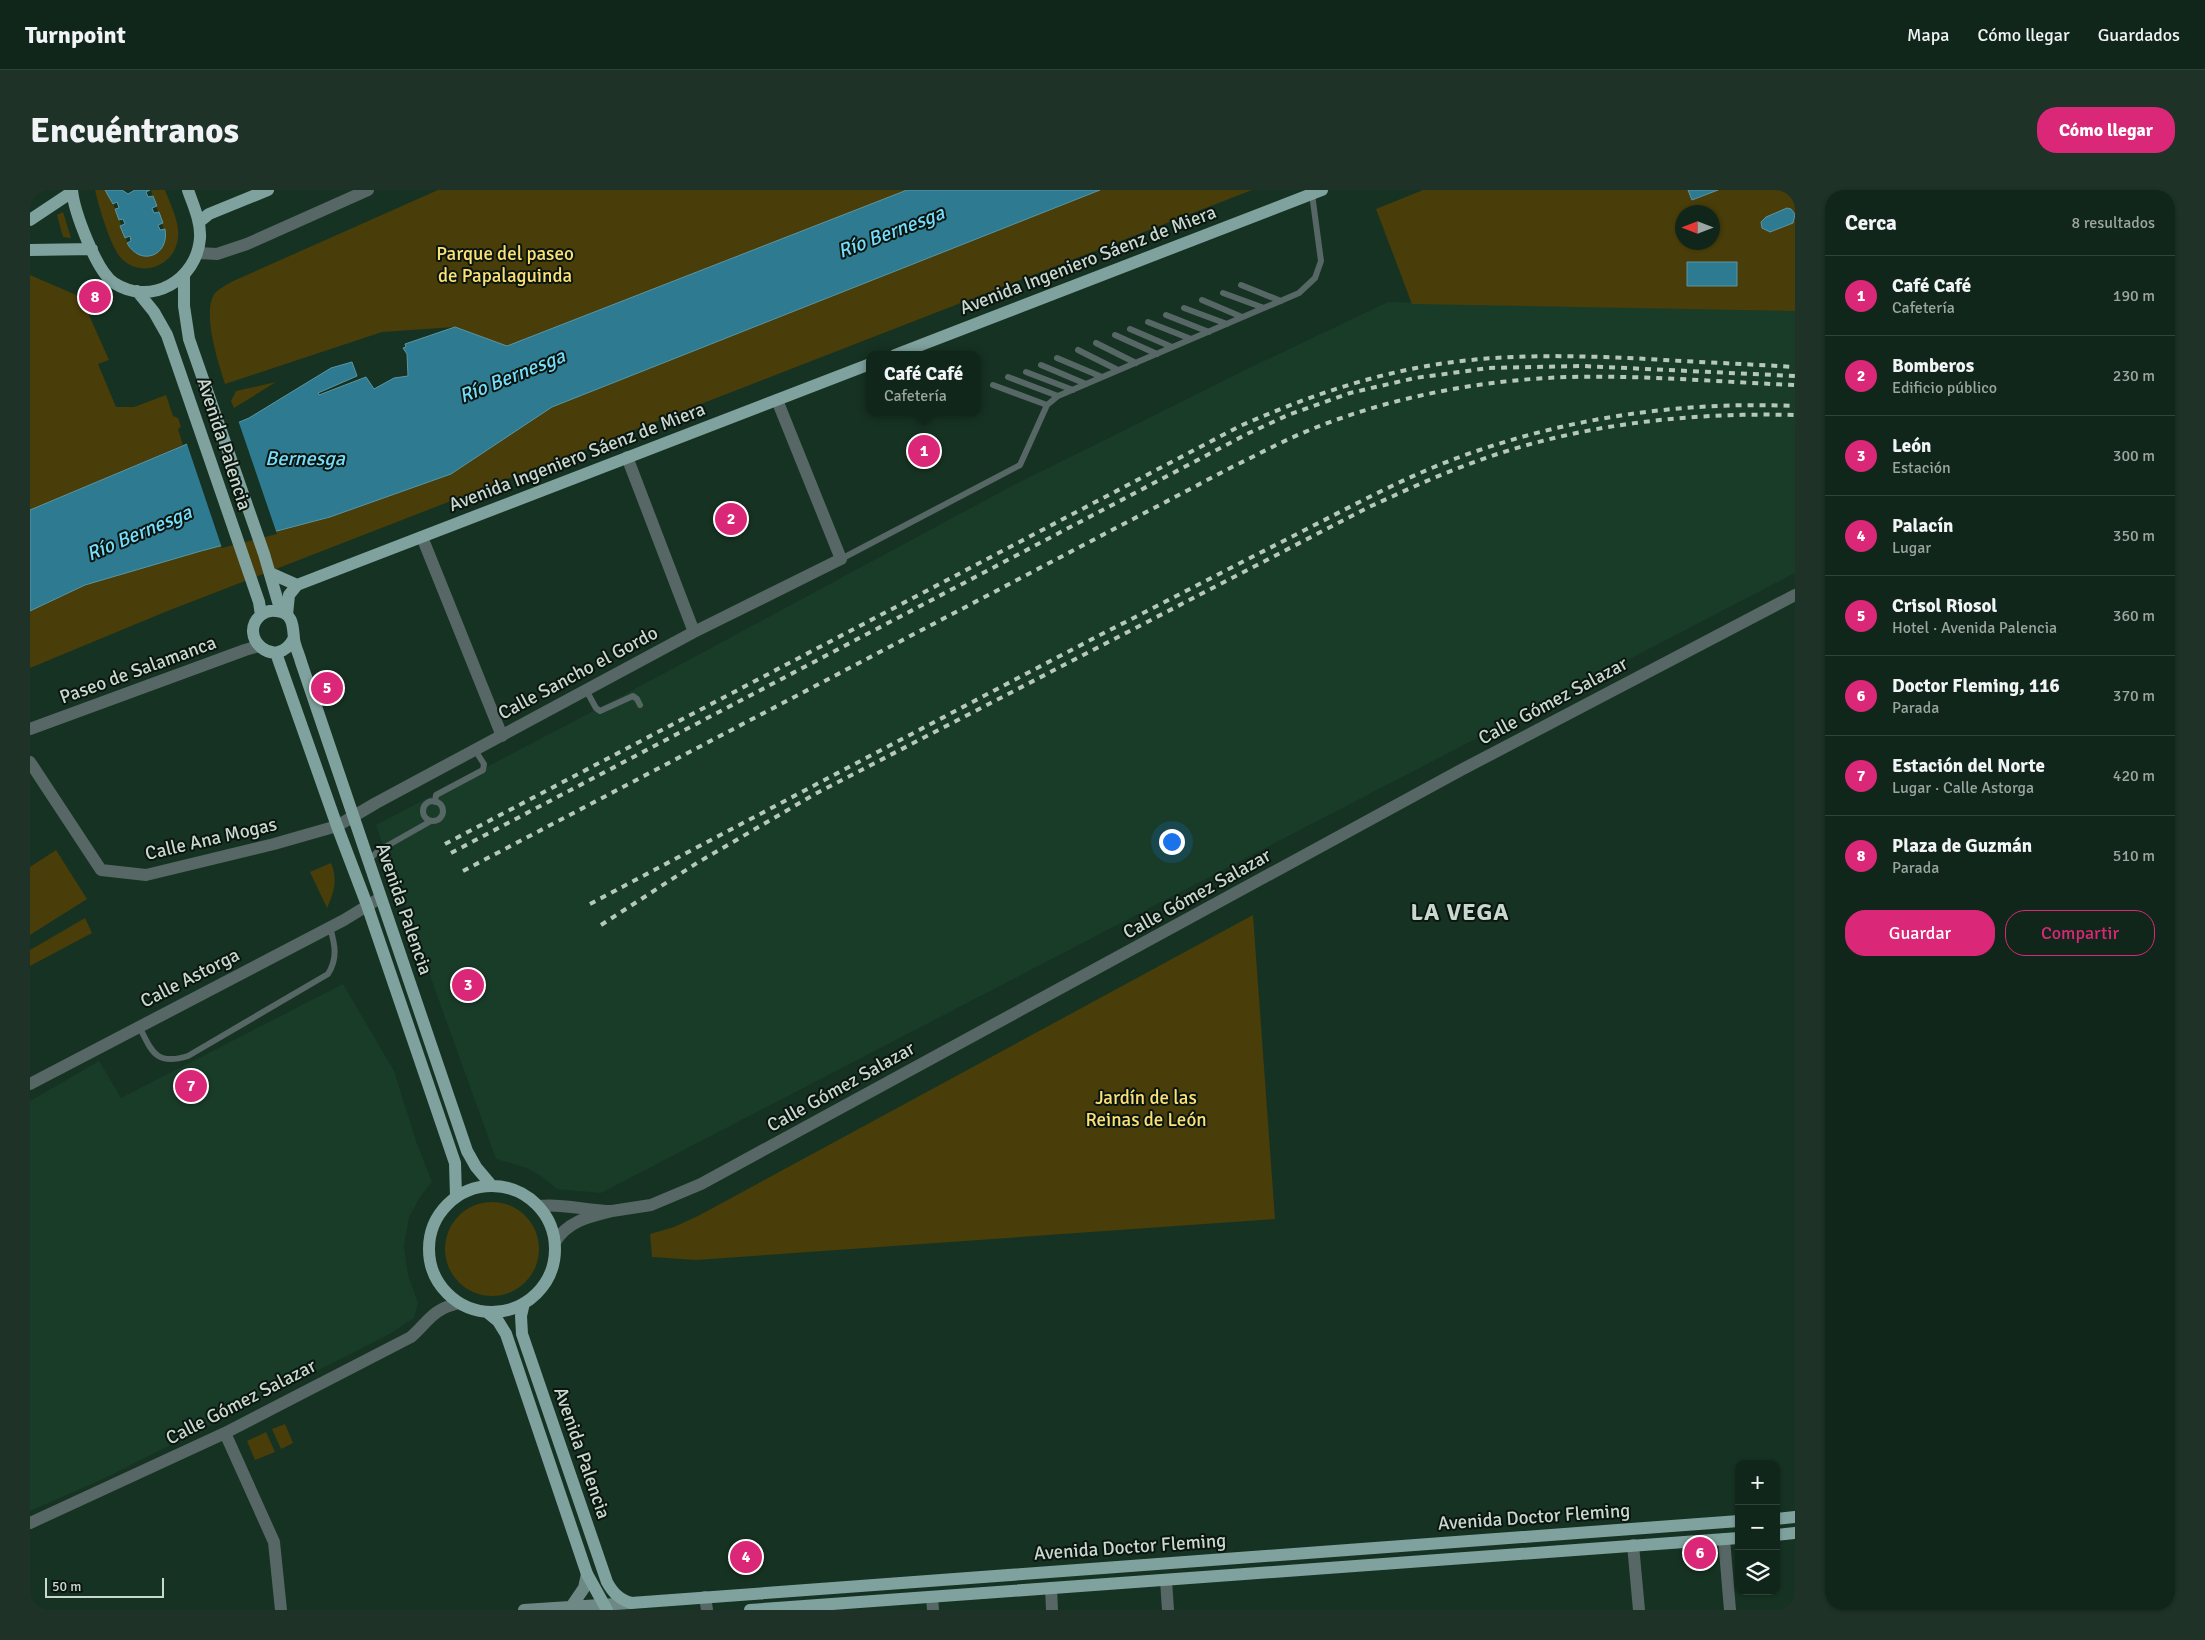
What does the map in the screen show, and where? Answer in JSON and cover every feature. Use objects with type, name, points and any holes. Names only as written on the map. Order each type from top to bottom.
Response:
[{"type":"main road","points":[[30,220],[72,191],[96,262],[103,272],[113,282],[137,291],[150,292],[168,288],[184,276],[193,265],[198,253],[200,222],[188,190]]},
{"type":"main road","points":[[200,222],[210,214],[268,190]]},
{"type":"main road","name":"Avenida Ingeniero Sáenz de Miera","points":[[905,351],[1317,192]]},
{"type":"main road","points":[[30,250],[92,249]]},
{"type":"main road","name":"Avenida Palencia","points":[[184,276],[184,306],[189,339],[284,613],[294,625],[294,638],[352,816],[467,1151],[476,1167],[492,1186]]},
{"type":"main road","name":"Avenida Palencia","points":[[137,291],[154,312],[167,336],[259,602],[261,615]]},
{"type":"main road","name":"Avenida Ingeniero Sáenz de Miera","points":[[297,585],[866,366]]},
{"type":"main road","points":[[270,573],[297,585],[289,595],[284,613],[270,611],[261,615],[256,620],[253,634],[259,646],[264,650],[276,653],[287,648],[294,638]]},
{"type":"main road","points":[[276,653],[336,826]]},
{"type":"main road","name":"Avenida Palencia","points":[[336,826],[367,905],[455,1163],[456,1196]]},
{"type":"main road","points":[[492,1186],[517,1191],[539,1206],[547,1217],[555,1242],[554,1260],[548,1278],[538,1292],[524,1303],[512,1309],[487,1312],[459,1303],[442,1287],[434,1271],[430,1254],[431,1236],[437,1219],[456,1196],[476,1188],[492,1186]]},
{"type":"main road","name":"Avenida Palencia","points":[[524,1303],[521,1316],[522,1334],[607,1582],[613,1592],[622,1600],[631,1603]]},
{"type":"main road","name":"Avenida Palencia","points":[[487,1312],[498,1321],[506,1334],[587,1574],[605,1607]]},
{"type":"main road","points":[[1780,1518],[1795,1517]]},
{"type":"main road","name":"Avenida Doctor Fleming","points":[[524,1610],[605,1607],[631,1603],[706,1604],[1735,1521]]},
{"type":"main road","points":[[1780,1535],[1795,1534]]},
{"type":"main road","name":"Avenida Doctor Fleming","points":[[750,1610],[816,1608],[932,1596],[1735,1538]]},
{"type":"main road","points":[[571,1607],[584,1588],[587,1574]]},
{"type":"street","points":[[198,253],[217,254],[247,244],[368,190]]},
{"type":"street","points":[[777,400],[841,559]]},
{"type":"street","points":[[627,458],[694,632]]},
{"type":"street","points":[[422,537],[502,736]]},
{"type":"street","name":"Calle Sancho el Gordo","points":[[336,826],[694,632],[841,559]]},
{"type":"street","name":"Calle Gómez Salazar","points":[[555,1242],[564,1230],[573,1223],[612,1212],[651,1205],[701,1184],[1461,770],[1795,595]]},
{"type":"street","name":"Paseo de Salamanca","points":[[30,729],[259,646]]},
{"type":"street","name":"Calle Ana Mogas","points":[[30,762],[101,870],[146,875],[274,844],[336,826]]},
{"type":"street","name":"Calle Astorga","points":[[30,1084],[330,927],[380,898]]},
{"type":"street","name":"Calle Gómez Salazar","points":[[539,1206],[553,1204],[592,1211],[612,1212]]},
{"type":"street","name":"Calle Gómez Salazar","points":[[30,1523],[225,1433],[410,1337],[440,1308],[459,1303]]},
{"type":"street","points":[[225,1433],[274,1542],[281,1610]]},
{"type":"street","points":[[1724,1539],[1730,1610]]},
{"type":"street","points":[[1633,1545],[1639,1610]]},
{"type":"street","points":[[1166,1580],[1168,1610]]},
{"type":"street","points":[[1051,1588],[1052,1610]]},
{"type":"street","points":[[932,1596],[933,1610]]},
{"type":"lane","points":[[841,559],[1020,465],[1047,405],[1058,396],[1299,292],[1315,278],[1320,261],[1317,192]]},
{"type":"lane","points":[[1241,285],[1281,301]]},
{"type":"lane","points":[[1223,292],[1264,308]]},
{"type":"lane","points":[[1202,300],[1242,317]]},
{"type":"lane","points":[[1184,308],[1227,324]]},
{"type":"lane","points":[[1166,315],[1209,332]]},
{"type":"lane","points":[[1148,322],[1191,339]]},
{"type":"lane","points":[[1130,329],[1172,347]]},
{"type":"lane","points":[[1115,336],[1157,354]]},
{"type":"lane","points":[[1096,343],[1136,363]]},
{"type":"lane","points":[[1078,350],[1118,370]]},
{"type":"lane","points":[[1058,358],[1102,378]]},
{"type":"lane","points":[[1040,365],[1086,384]]},
{"type":"lane","points":[[1026,372],[1072,390]]},
{"type":"lane","points":[[1008,378],[1058,396]]},
{"type":"lane","points":[[993,385],[1047,405]]},
{"type":"lane","points":[[586,690],[600,711],[633,696],[640,705]]},
{"type":"lane","points":[[435,802],[436,795],[483,770],[484,764],[476,750]]},
{"type":"lane","points":[[368,861],[378,851],[431,821],[440,819],[443,813],[442,807],[435,802],[428,803],[424,811],[425,817],[431,821]]},
{"type":"lane","points":[[139,1026],[152,1051],[163,1060],[176,1060],[188,1056],[328,974],[336,956],[330,927]]},
{"type":"shaded area","points":[[1388,302],[1795,311],[1795,573],[601,1193],[557,1189],[543,1177],[527,1168],[496,1159],[376,825],[605,705],[1008,488],[1243,371]]},
{"type":"shaded area","points":[[343,984],[394,1071],[416,1141],[432,1182],[420,1197],[409,1217],[404,1246],[408,1275],[418,1303],[414,1318],[388,1335],[103,1479],[30,1511],[30,1101],[99,1061],[121,1098]]},
{"type":"green space","points":[[95,190],[105,190],[113,203],[130,249],[136,254],[149,256],[166,236],[151,190],[165,190],[178,226],[176,248],[171,256],[156,266],[147,268],[138,268],[121,258],[109,236]]},
{"type":"green space","name":"Parque del paseo de Papalaguinda","points":[[438,190],[907,190],[506,346],[455,327],[382,332],[225,384],[210,325],[211,302],[215,293],[231,282]]},
{"type":"green space","points":[[1100,190],[1252,190],[165,612],[30,668],[30,611],[85,585],[201,551],[330,517],[451,474],[552,407]]},
{"type":"green space","points":[[1423,190],[1795,190],[1795,311],[1412,304],[1376,209]]},
{"type":"green space","points":[[63,212],[71,238],[63,237],[57,215]]},
{"type":"green space","points":[[30,275],[81,297],[109,360],[98,364],[116,407],[134,407],[166,395],[173,416],[178,418],[181,427],[178,429],[183,445],[30,510]]},
{"type":"green space","points":[[276,382],[234,408],[231,401],[236,391]]},
{"type":"green space","points":[[56,850],[87,899],[30,935],[30,867]]},
{"type":"green space","points":[[331,863],[335,880],[332,897],[327,908],[310,872]]},
{"type":"green space","name":"Jardín de las Reinas de León","points":[[1253,915],[1275,1219],[696,1260],[652,1257],[650,1234],[674,1227],[698,1216]]},
{"type":"green space","points":[[85,918],[92,933],[30,966],[30,950]]},
{"type":"green space","points":[[492,1202],[510,1205],[525,1216],[536,1231],[539,1249],[536,1267],[525,1282],[510,1293],[492,1296],[474,1293],[459,1282],[448,1267],[445,1249],[448,1231],[459,1216],[474,1205]]},
{"type":"green space","points":[[285,1424],[293,1443],[281,1449],[272,1429]]},
{"type":"green space","points":[[266,1432],[275,1452],[255,1460],[247,1441]]},
{"type":"water","points":[[105,190],[122,190],[128,194],[135,190],[150,190],[146,192],[148,197],[153,196],[157,206],[152,208],[154,213],[159,212],[163,223],[158,225],[160,230],[165,229],[163,246],[159,252],[146,256],[139,255],[133,250],[127,243],[131,241],[130,236],[125,238],[120,226],[125,224],[123,219],[119,220],[115,209],[119,208],[117,202],[113,204]]},
{"type":"water","name":"Bernesga","points":[[907,190],[1100,190],[552,407],[451,474],[330,517],[201,551],[85,585],[30,611],[30,510],[249,418],[331,368],[352,362],[357,376],[318,393],[319,395],[366,377],[374,389],[394,378],[408,376],[407,354],[403,348],[406,347],[405,344],[455,327],[507,346]]},
{"type":"water","points":[[1688,190],[1718,190],[1692,200]]},
{"type":"water","points":[[1787,208],[1791,209],[1795,214],[1793,223],[1770,232],[1762,228],[1761,222],[1766,217]]},
{"type":"water","points":[[1687,262],[1737,262],[1737,286],[1687,286]]},
{"type":"pier","points":[[238,420],[277,534],[222,548],[186,441]]},
{"type":"railway","points":[[445,844],[1240,426],[1305,400],[1349,385],[1416,368],[1445,363],[1532,356],[1647,359],[1795,367]]},
{"type":"railway","points":[[451,853],[1247,434],[1288,415],[1350,393],[1415,378],[1489,368],[1583,366],[1795,376]]},
{"type":"railway","points":[[463,871],[1232,467],[1291,438],[1332,421],[1365,410],[1432,393],[1500,382],[1534,379],[1625,377],[1795,385]]},
{"type":"railway","points":[[590,904],[1100,635],[1359,502],[1437,466],[1498,444],[1539,432],[1623,415],[1708,406],[1795,406]]},
{"type":"railway","points":[[601,925],[697,863],[815,794],[1369,507],[1434,478],[1497,454],[1580,432],[1666,419],[1709,416],[1795,415]]},
{"type":"place","name":"Plaza de Guzmán","points":[[95,297]]},
{"type":"place","name":"Café Café","points":[[924,451]]},
{"type":"place","name":"Bomberos","points":[[731,519]]},
{"type":"place","name":"Crisol Riosol","points":[[327,688]]},
{"type":"place","name":"León","points":[[468,985]]},
{"type":"place","name":"Estación del Norte","points":[[191,1086]]},
{"type":"place","name":"Doctor Fleming, 116","points":[[1700,1553]]},
{"type":"place","name":"Palacín","points":[[746,1557]]},
{"type":"district","name":"LA VEGA","points":[[1460,912]]},
{"type":"water label","name":"Río Bernesga","points":[[891,232]]},
{"type":"water label","name":"Río Bernesga","points":[[512,376]]},
{"type":"water label","name":"Río Bernesga","points":[[139,533]]}]
